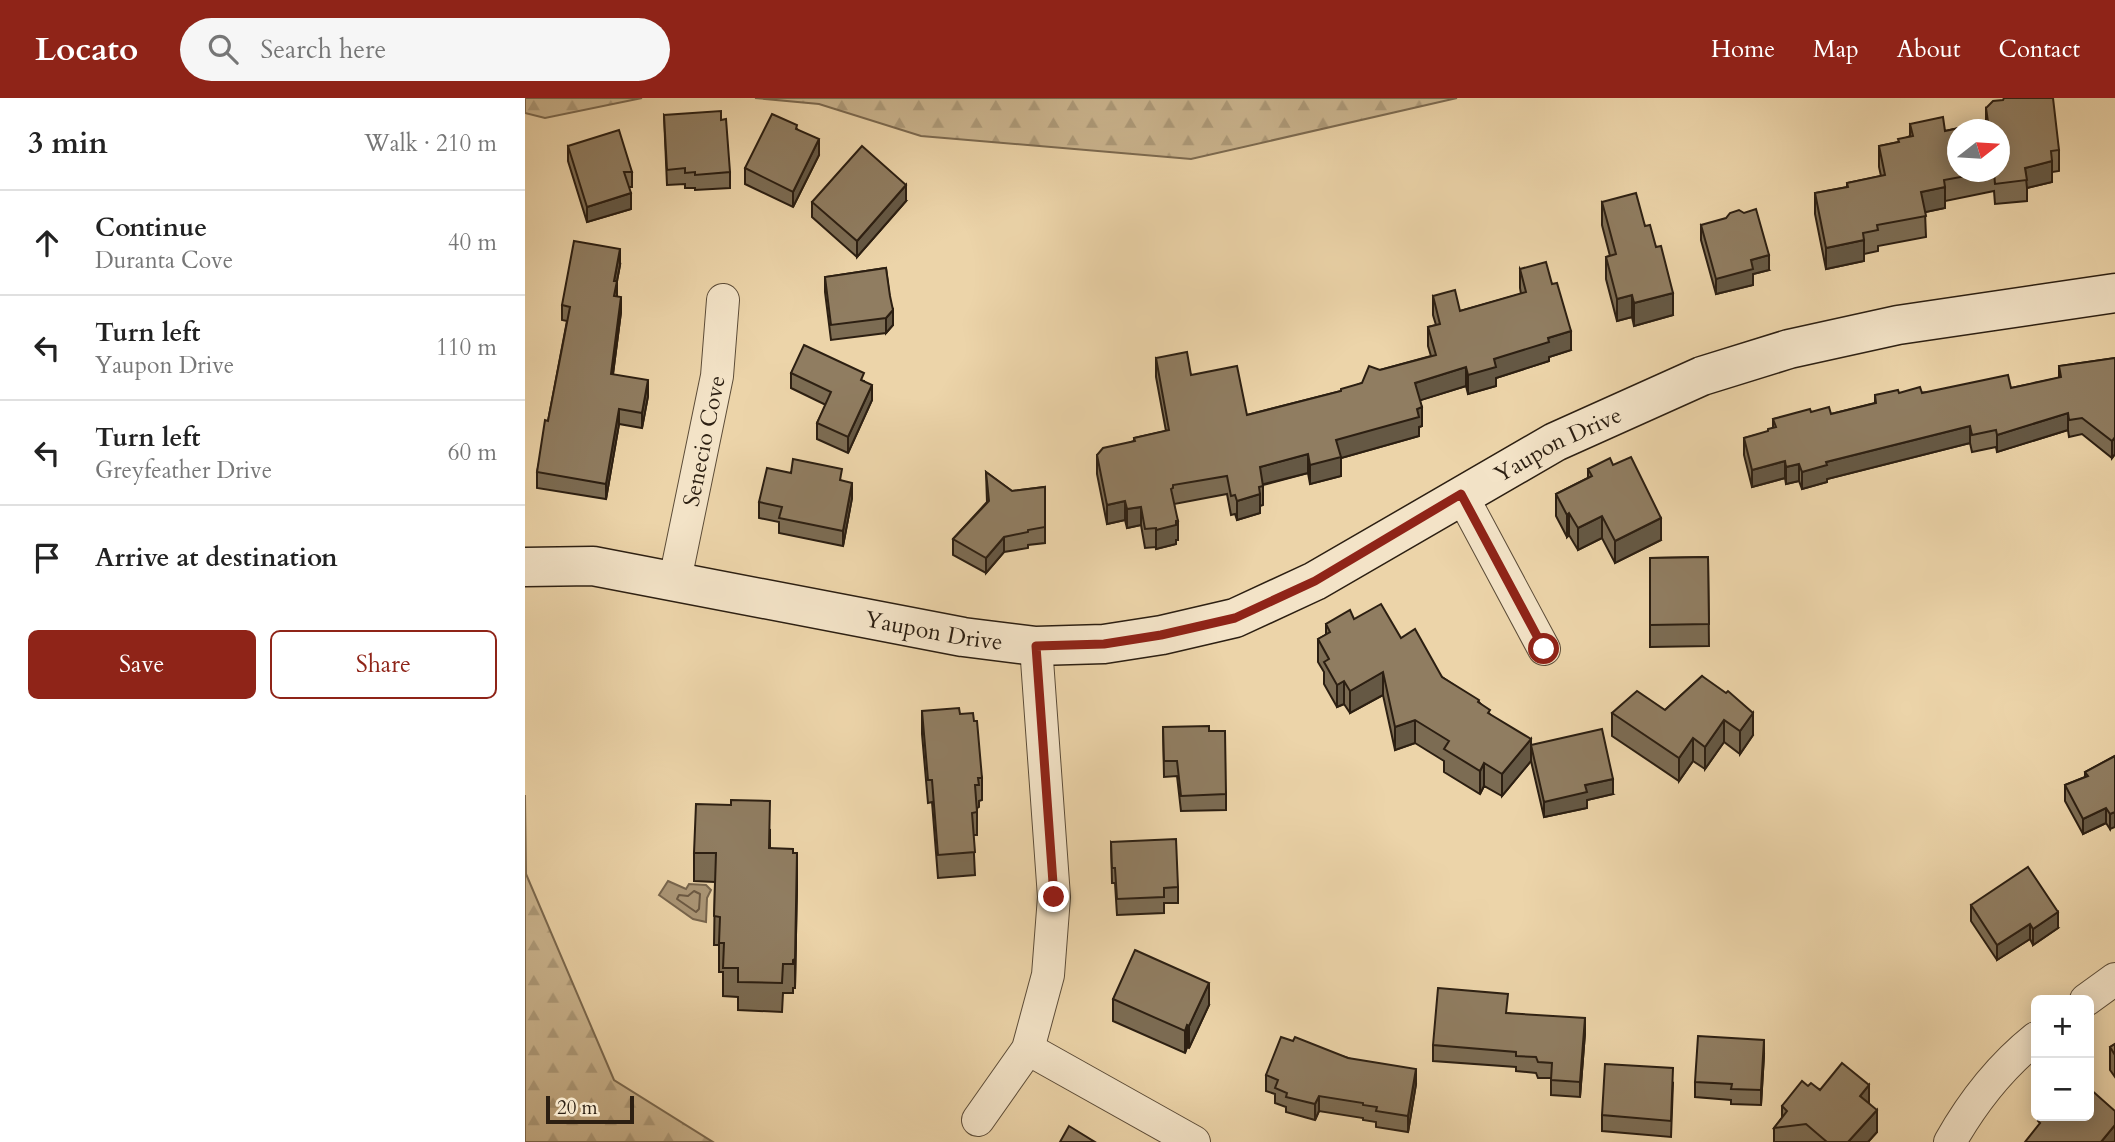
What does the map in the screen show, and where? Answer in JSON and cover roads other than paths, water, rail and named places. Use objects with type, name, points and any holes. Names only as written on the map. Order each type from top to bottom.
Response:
[{"type":"street","name":"Yaupon Drive","points":[[525,567],[593,566],[964,637],[1036,646],[1104,644],[1161,635],[1235,618],[1315,581],[1461,494],[1555,442],[1702,376],[1789,349],[1898,325],[2115,293]]},
{"type":"street","name":"Senecio Cove","points":[[675,580],[717,376],[723,300]]},
{"type":"street","points":[[1461,494],[1544,649]]},
{"type":"street","points":[[978,1120],[1028,1049],[1048,975],[1054,897],[1036,646]]},
{"type":"street","points":[[2092,995],[2115,979]]},
{"type":"street","points":[[1950,1142],[1969,1109],[2019,1051],[2031,1042]]},
{"type":"street","points":[[1028,1049],[1194,1142]]},
{"type":"water","points":[[668,881],[686,889],[689,884],[706,885],[711,890],[707,898],[706,922],[693,919],[659,895]]}]
